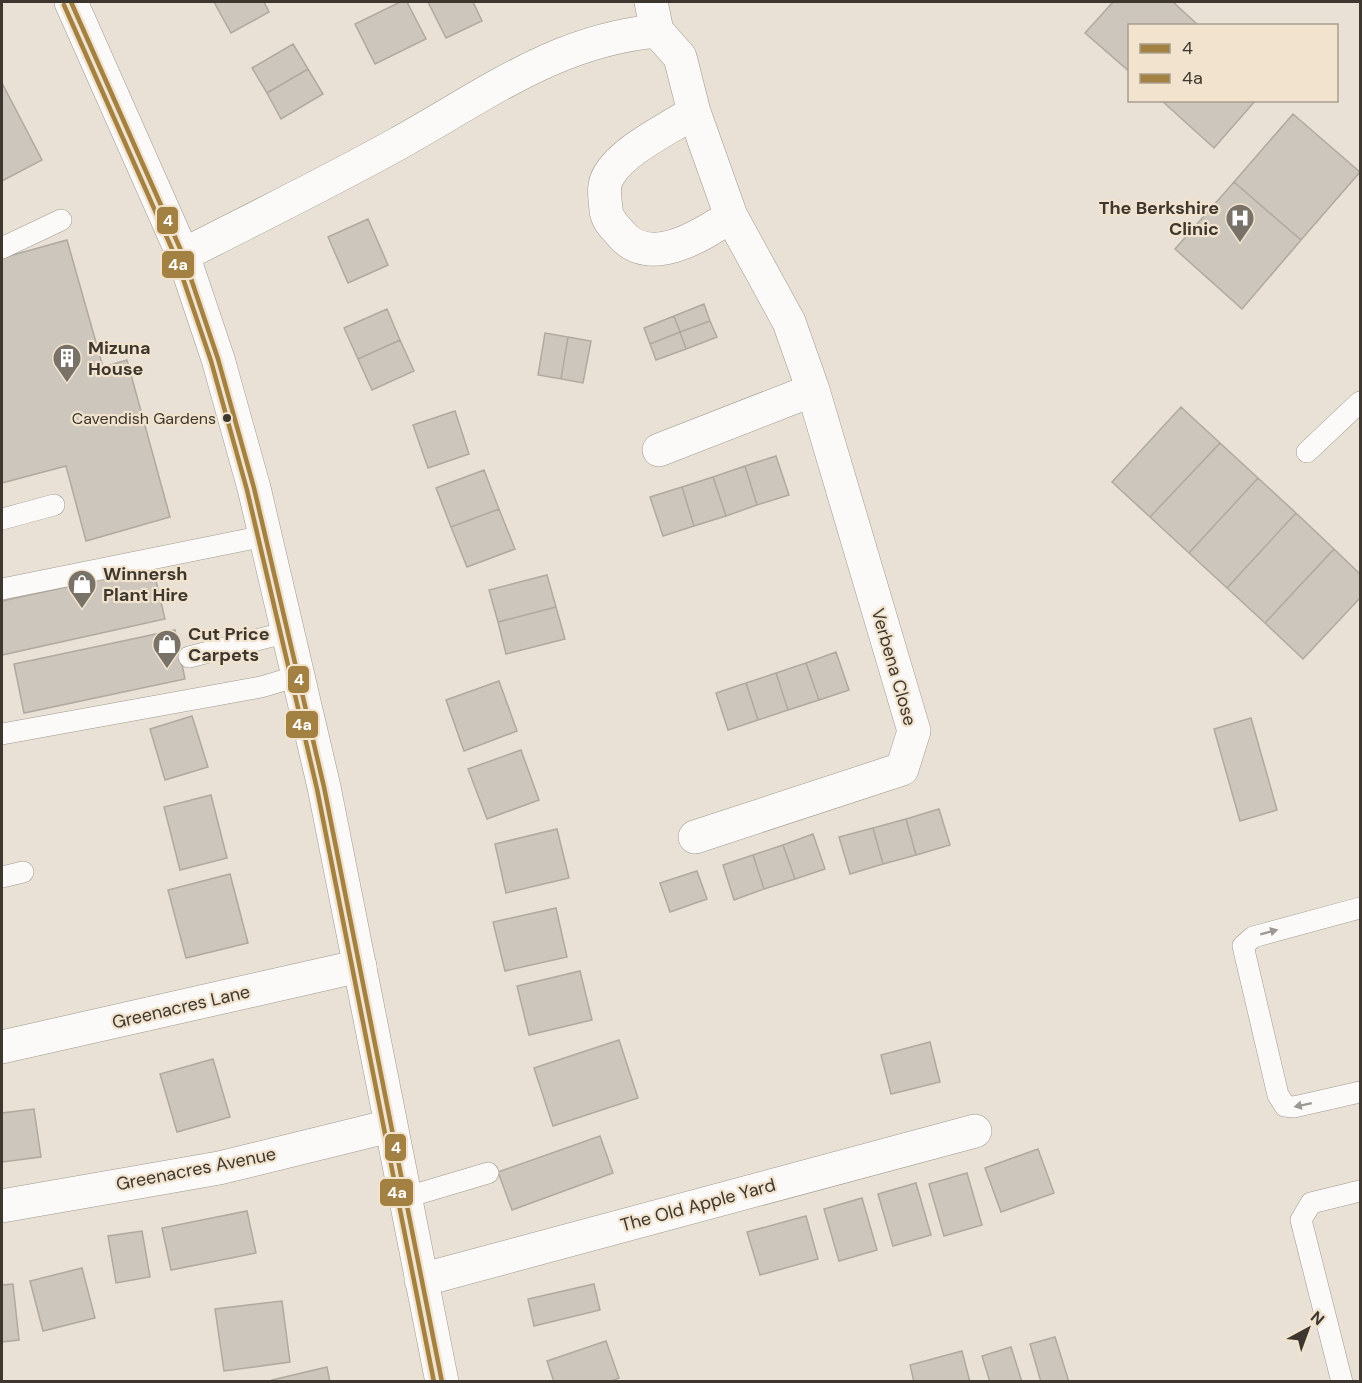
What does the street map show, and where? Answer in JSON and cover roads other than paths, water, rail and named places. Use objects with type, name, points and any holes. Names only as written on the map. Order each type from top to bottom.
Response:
[{"type":"street","points":[[71,2],[183,255],[218,359],[266,536],[360,966],[442,1382]]},
{"type":"street","points":[[183,255],[396,145],[544,60],[584,44],[626,34],[654,16],[680,57],[694,112],[731,216],[694,240],[657,249],[637,248],[623,237],[607,218],[604,185],[609,173],[621,160],[694,112]]},
{"type":"street","name":"Verbena Close","points":[[695,837],[902,770],[914,731],[813,390],[789,322],[731,216]]},
{"type":"street","points":[[659,450],[813,390]]},
{"type":"street","name":"Greenacres Lane","points":[[2,1047],[360,966]]},
{"type":"street","name":"Greenacres Avenue","points":[[2,1206],[219,1168],[390,1126]]},
{"type":"street","name":"The Old Apple Yard","points":[[421,1280],[975,1131]]},
{"type":"lane","points":[[2,248],[61,220]]},
{"type":"lane","points":[[1307,452],[1360,402]]},
{"type":"lane","points":[[2,519],[54,505]]},
{"type":"lane","points":[[2,589],[266,536]]},
{"type":"lane","points":[[189,657],[288,632]]},
{"type":"lane","points":[[2,734],[261,687],[298,676]]},
{"type":"lane","points":[[2,877],[23,872]]},
{"type":"lane","points":[[1360,908],[1252,937],[1243,946],[1278,1095],[1285,1106],[1294,1107],[1360,1092]]},
{"type":"lane","points":[[404,1198],[488,1173]]},
{"type":"lane","points":[[1341,1382],[1301,1220],[1311,1203],[1360,1191]]},
{"type":"place","name":"The Berkshire Clinic","points":[[1240,244]]},
{"type":"place","name":"Mizuna House","points":[[67,384]]},
{"type":"place","name":"Cavendish Gardens","points":[[227,418]]},
{"type":"place","name":"Winnersh Plant Hire","points":[[82,610]]},
{"type":"place","name":"Cut Price Carpets","points":[[167,670]]}]
